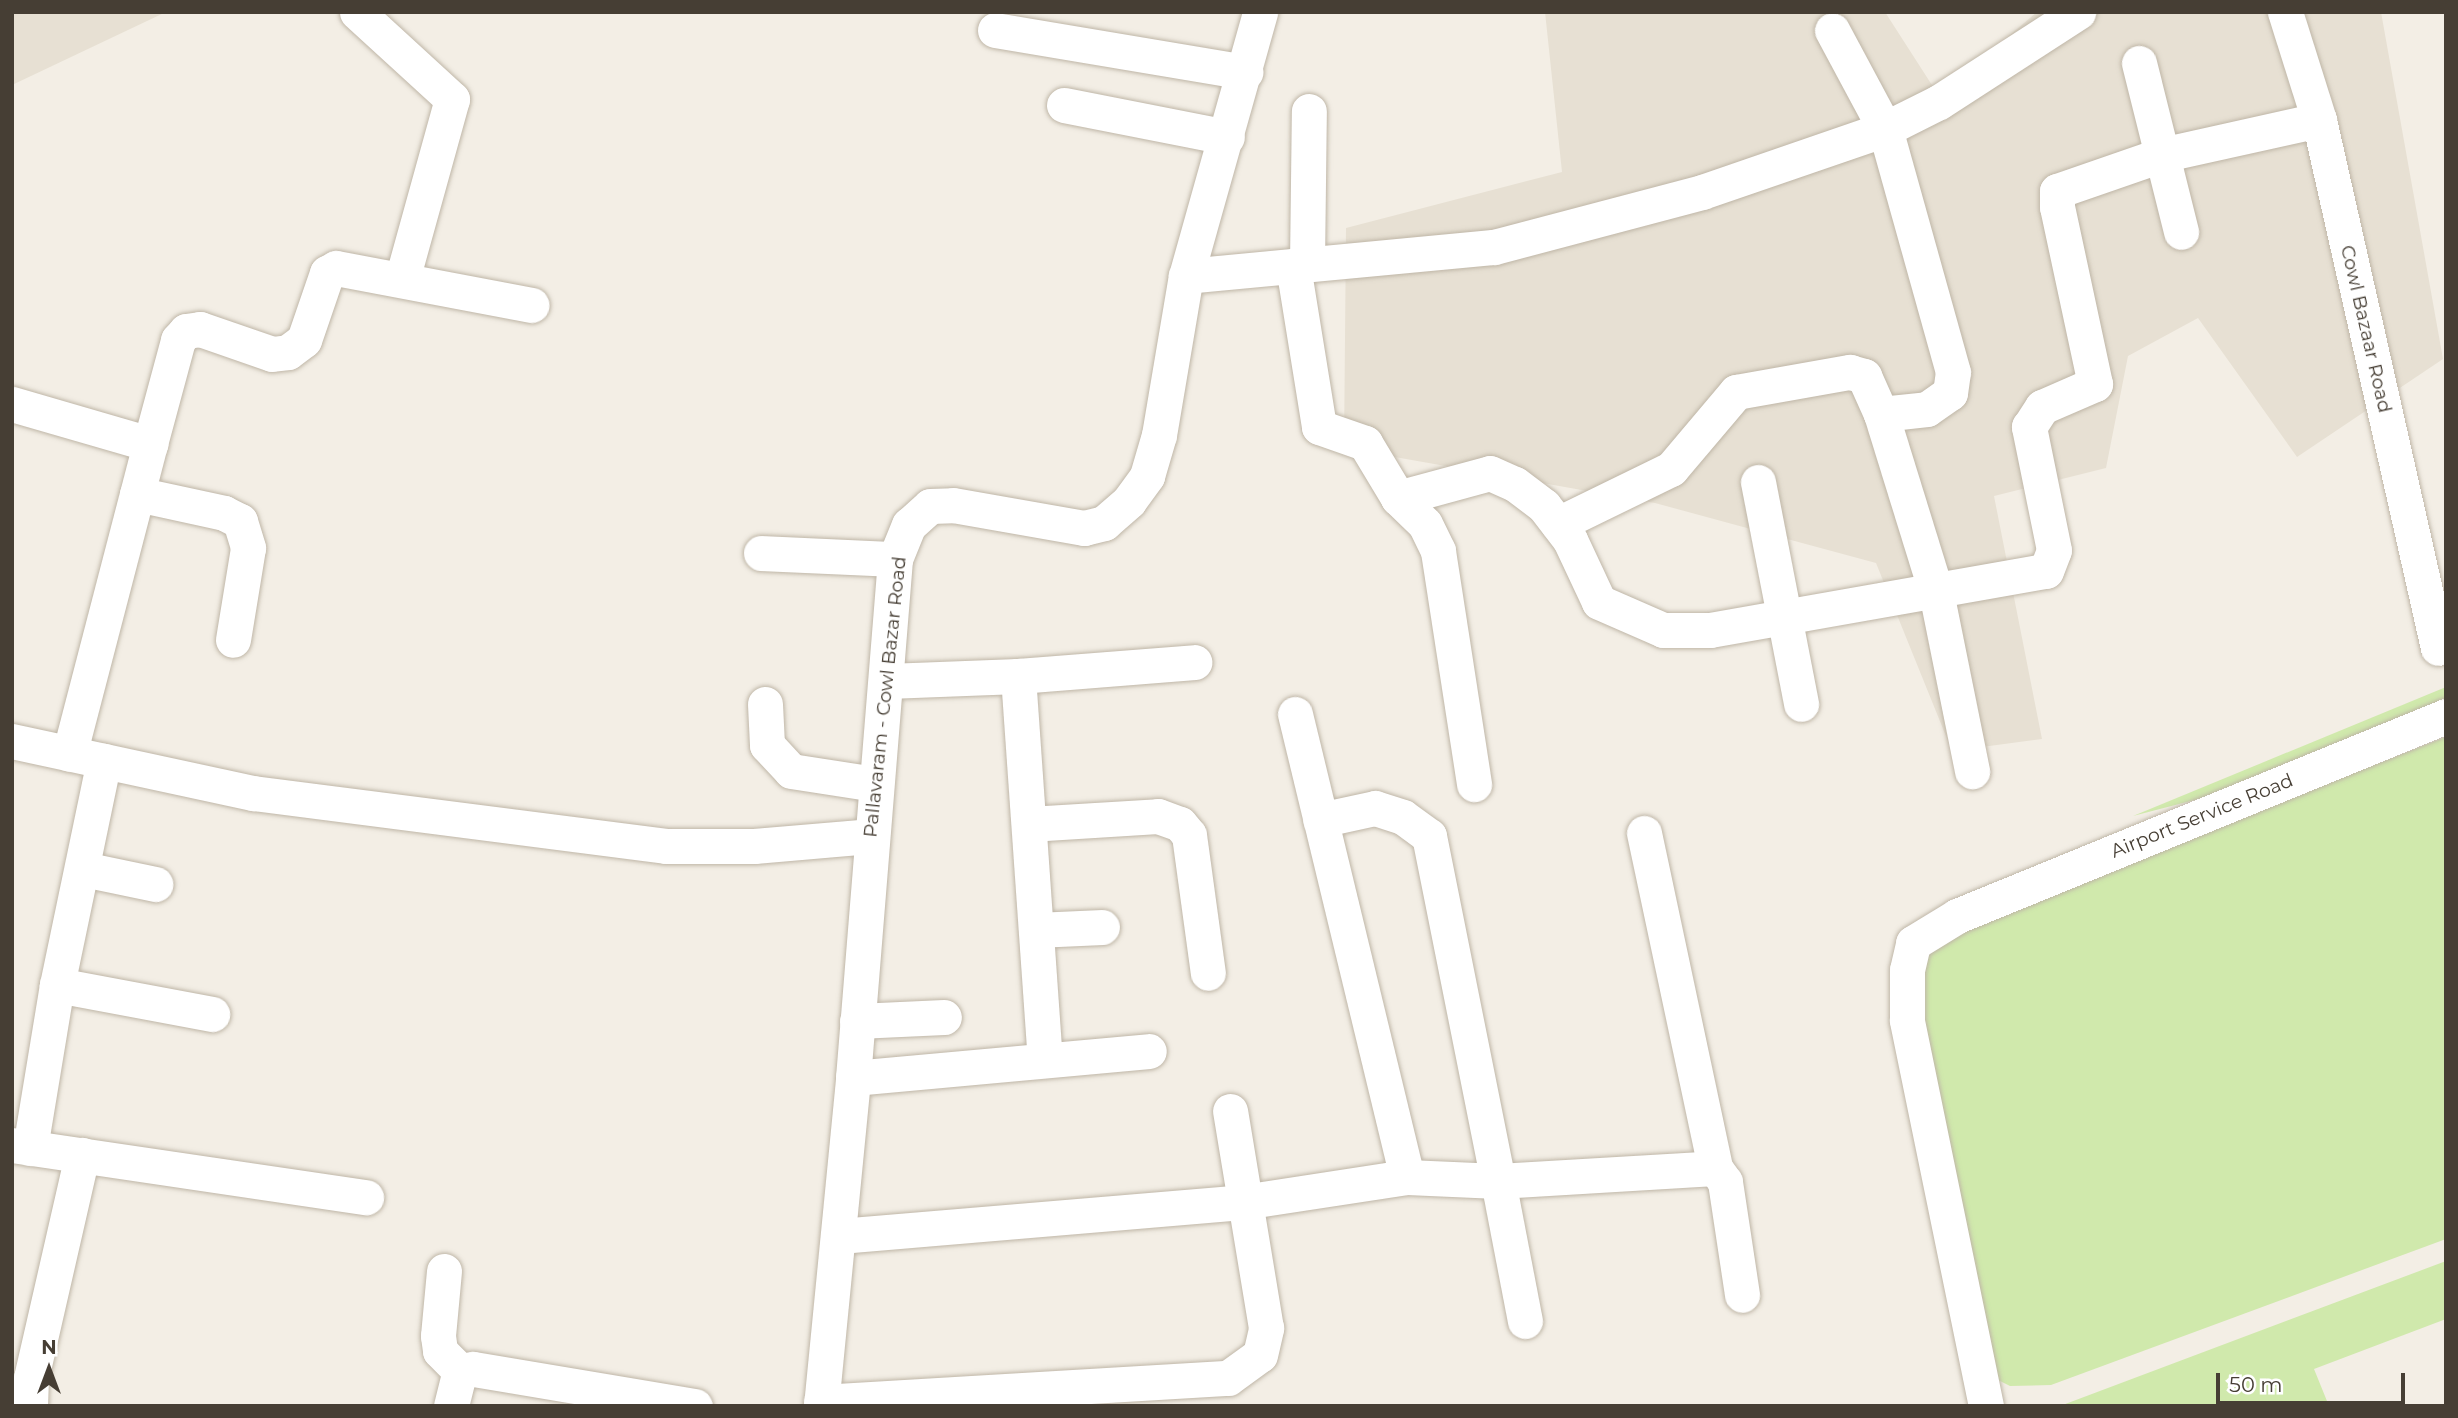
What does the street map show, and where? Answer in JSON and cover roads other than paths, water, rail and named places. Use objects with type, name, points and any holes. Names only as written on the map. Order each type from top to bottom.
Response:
[{"type":"street","points":[[357,12],[452,99],[401,279]]},
{"type":"street","name":"Pallavaram - Cowl Bazar Road","points":[[821,1404],[853,1078],[870,836],[887,681],[895,559],[909,525],[930,506],[953,505],[1084,528],[1104,523],[1129,501],[1147,476],[1159,435],[1186,276],[1261,12]]},
{"type":"street","points":[[1186,276],[1494,247],[1702,192],[1885,129],[1938,102],[2078,12]]},
{"type":"street","name":"Cowl Bazaar Road","points":[[2285,12],[2319,120],[2438,648]]},
{"type":"street","points":[[995,30],[1246,72]]},
{"type":"street","points":[[1832,30],[1885,129],[1954,384],[1941,404],[1881,414]]},
{"type":"street","points":[[2139,62],[2181,232]]},
{"type":"street","points":[[1064,105],[1227,137]]},
{"type":"street","points":[[1310,111],[1300,265],[1319,427],[1365,443],[1398,498],[1424,524],[1438,551],[1474,784]]},
{"type":"street","points":[[1398,498],[1490,473],[1515,484],[1544,506],[1570,540],[1591,592],[1599,603],[1663,630],[1710,630],[2030,577],[2052,563],[2054,550],[2029,427],[2042,407],[2095,384],[2057,206],[2057,191],[2161,155],[2319,120]]},
{"type":"street","points":[[69,754],[178,340],[186,331],[200,329],[272,354],[288,352],[304,340],[327,273],[351,269],[532,305]]},
{"type":"street","points":[[1558,524],[1671,469],[1736,392],[1850,372],[1864,376],[1881,414],[1936,593],[1972,771]]},
{"type":"street","points":[[12,404],[150,444]]},
{"type":"street","points":[[1758,482],[1801,704]]},
{"type":"street","points":[[136,494],[224,513],[240,521],[248,548],[233,640]]},
{"type":"street","points":[[761,553],[895,559]]},
{"type":"street","points":[[887,681],[1018,676],[1194,662]]},
{"type":"street","points":[[1018,676],[1045,1058]]},
{"type":"street","points":[[765,705],[767,745],[791,771],[876,783]]},
{"type":"street","points":[[1295,715],[1407,1177]]},
{"type":"street","name":"Airport Service Road","points":[[1986,1406],[1907,1020],[1907,970],[1913,943],[1957,916],[2446,716]]},
{"type":"street","points":[[12,741],[253,793],[666,846],[754,846],[870,836]]},
{"type":"street","points":[[104,761],[83,869],[21,1146],[366,1197]]},
{"type":"street","points":[[1320,820],[1375,808],[1403,817],[1429,836],[1525,1321]]},
{"type":"street","points":[[1029,824],[1158,816],[1180,824],[1189,835],[1208,972]]},
{"type":"street","points":[[1644,833],[1715,1168],[1726,1182],[1742,1295]]},
{"type":"street","points":[[83,869],[155,884]]},
{"type":"street","points":[[1036,930],[1102,927]]},
{"type":"street","points":[[57,985],[212,1014]]},
{"type":"street","points":[[857,1021],[944,1017]]},
{"type":"street","points":[[853,1078],[1045,1058],[1149,1051]]},
{"type":"street","points":[[821,1404],[1228,1378],[1260,1355],[1266,1328],[1242,1202],[1230,1111]]},
{"type":"street","points":[[30,1406],[31,1378],[82,1155]]},
{"type":"street","points":[[839,1237],[1242,1202],[1407,1177],[1499,1181],[1715,1168]]},
{"type":"street","points":[[444,1271],[438,1336],[440,1351],[460,1371]]},
{"type":"street","points":[[460,1371],[473,1369],[695,1406]]},
{"type":"street","points":[[451,1406],[460,1371]]}]
